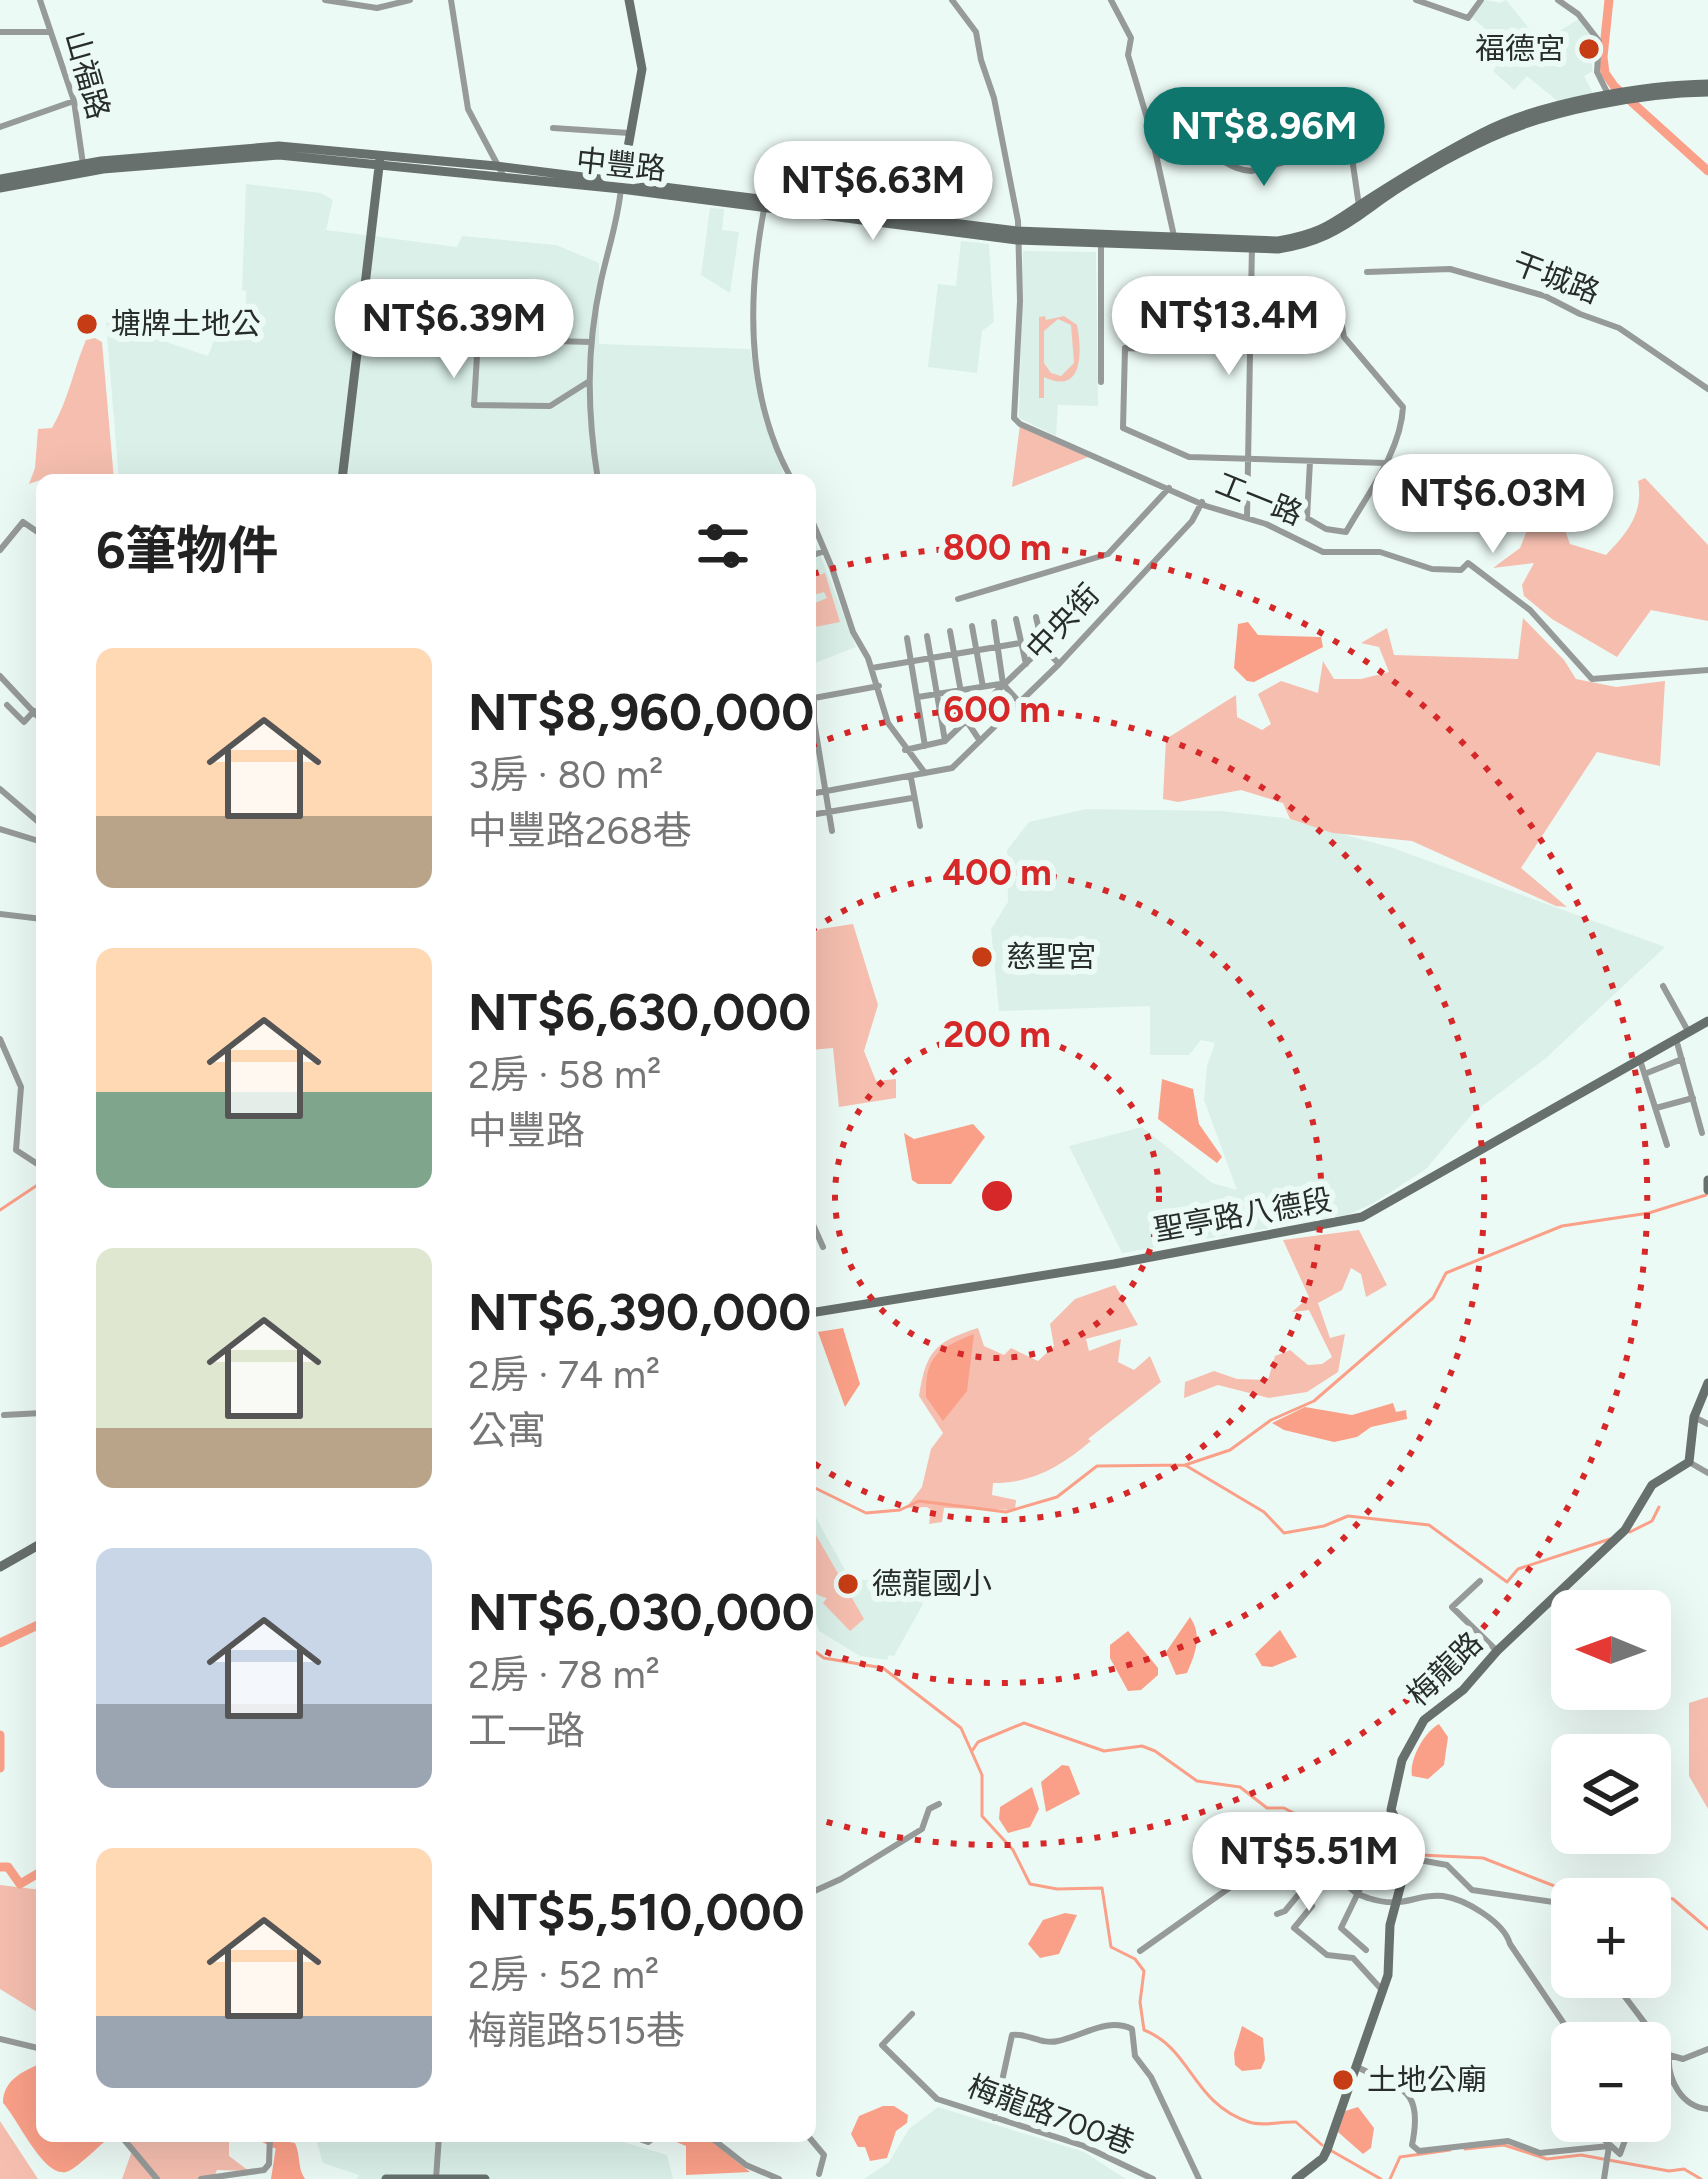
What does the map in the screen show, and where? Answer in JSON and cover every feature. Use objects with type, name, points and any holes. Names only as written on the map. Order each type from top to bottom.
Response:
[{"type":"street","name":"山福路","points":[[40,0],[74,101],[84,168]]},
{"type":"street","points":[[325,0],[376,8],[410,0]]},
{"type":"street","points":[[451,0],[465,100],[504,177]]},
{"type":"street","points":[[597,474],[590,430],[591,342],[618,219],[642,69],[629,0]]},
{"type":"street","points":[[952,0],[972,22],[977,36],[1010,174],[1017,235]]},
{"type":"street","points":[[1111,0],[1131,38],[1128,55],[1174,241]]},
{"type":"street","points":[[1416,0],[1468,18],[1481,0]]},
{"type":"street","points":[[1558,0],[1578,14],[1599,40],[1597,72],[1614,100],[1708,88]]},
{"type":"street","points":[[0,32],[50,32]]},
{"type":"street","name":"中豐路","points":[[1252,244],[1308,236],[1335,225],[1486,131],[1528,114],[1614,100]]},
{"type":"street","name":"中豐路","points":[[84,168],[279,146],[298,152],[496,166],[1017,235],[1310,244],[1339,232],[1367,209],[1489,138],[1614,100]]},
{"type":"street","points":[[0,127],[74,101]]},
{"type":"street","points":[[553,128],[629,133]]},
{"type":"street","points":[[1156,156],[1211,155],[1237,170],[1251,171],[1350,144],[1359,206]]},
{"type":"street","points":[[343,474],[379,159]]},
{"type":"street","name":"中豐路","points":[[379,159],[504,177],[622,185]]},
{"type":"street","points":[[0,178],[84,168]]},
{"type":"street","points":[[0,188],[84,168]]},
{"type":"street","points":[[765,202],[753,271],[752,312],[759,386],[774,444],[788,474]]},
{"type":"street","name":"工一路","points":[[1017,235],[1020,301],[1014,418],[1020,424],[1323,552],[1380,552],[1432,569],[1461,570],[1468,563],[1530,610],[1592,679],[1708,670]]},
{"type":"street","points":[[1101,238],[1101,382]]},
{"type":"street","points":[[1247,518],[1252,244]]},
{"type":"street","name":"干城路","points":[[1367,272],[1450,269],[1529,291],[1618,328],[1708,389]]},
{"type":"street","points":[[1310,461],[1307,518],[1326,529],[1346,532],[1386,463],[1403,422],[1403,407],[1344,337],[1338,304],[1153,303],[1148,349],[1124,348],[1123,428],[1189,457],[1386,463]]},
{"type":"street","points":[[588,382],[550,406],[476,407],[478,339],[591,342]]},
{"type":"street","points":[[958,598],[1108,554],[1169,488]]},
{"type":"street","name":"中央街","points":[[816,793],[952,768],[1059,664],[1192,521],[1202,502]]},
{"type":"street","points":[[0,550],[23,522],[36,531]]},
{"type":"street","points":[[816,530],[853,632],[879,686],[888,723],[927,775]]},
{"type":"street","points":[[816,554],[825,551]]},
{"type":"street","points":[[1036,616],[1043,647],[1059,664]]},
{"type":"street","points":[[1016,619],[1026,664]]},
{"type":"street","points":[[994,622],[1003,684],[1020,703]]},
{"type":"street","points":[[972,626],[983,686]]},
{"type":"street","points":[[950,631],[966,720],[980,741]]},
{"type":"street","points":[[927,636],[945,741]]},
{"type":"street","points":[[907,638],[925,746]]},
{"type":"street","points":[[872,668],[1020,643]]},
{"type":"street","points":[[905,750],[945,741],[1043,647]]},
{"type":"street","points":[[0,676],[36,714]]},
{"type":"street","points":[[916,697],[1003,684]]},
{"type":"street","points":[[816,698],[879,686]]},
{"type":"street","points":[[7,705],[24,722],[34,711]]},
{"type":"street","points":[[816,733],[832,831]]},
{"type":"street","points":[[911,778],[920,826]]},
{"type":"street","points":[[0,789],[36,821]]},
{"type":"street","points":[[816,814],[912,798]]},
{"type":"street","points":[[0,829],[36,840]]},
{"type":"street","points":[[0,914],[36,918]]},
{"type":"street","points":[[1663,986],[1688,1031]]},
{"type":"street","name":"聖亭路八德段","points":[[816,1312],[1114,1264],[1362,1217],[1688,1031],[1707,1026]]},
{"type":"street","points":[[0,1039],[21,1087],[16,1150],[36,1163]]},
{"type":"street","points":[[1676,1039],[1702,1133]]},
{"type":"street","points":[[1647,1073],[1682,1059]]},
{"type":"street","points":[[1640,1060],[1667,1145]]},
{"type":"street","points":[[1656,1108],[1693,1098]]},
{"type":"street","points":[[1708,1180],[1708,1190]]},
{"type":"street","points":[[816,1231],[823,1247]]},
{"type":"street","points":[[1708,1382],[1694,1417],[1689,1462],[1708,1474]]},
{"type":"street","points":[[4,1415],[36,1413]]},
{"type":"street","points":[[1694,1417],[1708,1424]]},
{"type":"street","name":"梅龍路","points":[[1296,2179],[1323,2158],[1382,1990],[1395,1904],[1408,1858],[1391,1810],[1402,1760],[1424,1720],[1463,1690],[1497,1651],[1623,1532],[1652,1485],[1689,1462]]},
{"type":"street","points":[[0,1568],[36,1547]]},
{"type":"street","points":[[1480,1581],[1452,1607],[1497,1651]]},
{"type":"street","points":[[816,1890],[922,1828],[929,1809],[939,1804]]},
{"type":"street","points":[[1139,1951],[1252,1869],[1280,1826],[1304,1827],[1327,1854],[1342,1884],[1360,1895],[1395,1904],[1445,1896],[1482,1913],[1508,1935],[1563,2022]]},
{"type":"street","points":[[1389,1861],[1408,1858],[1447,1865],[1472,1890],[1551,1902]]},
{"type":"street","points":[[1366,1950],[1341,1928],[1373,1862]]},
{"type":"street","points":[[1277,1914],[1285,1911],[1313,1876]]},
{"type":"street","points":[[1312,1906],[1294,1928],[1327,1955],[1353,1958],[1382,1990]]},
{"type":"street","name":"梅龍路700巷","points":[[912,2014],[882,2045],[937,2099],[1084,2146],[1153,2179]]},
{"type":"street","points":[[994,2118],[1012,2035],[1028,2033],[1047,2042],[1062,2041],[1120,2024],[1132,2029],[1135,2056],[1151,2077],[1199,2179]]},
{"type":"street","points":[[0,2039],[36,2048]]},
{"type":"street","points":[[1671,2055],[1683,2059],[1708,2049]]},
{"type":"street","points":[[1355,2066],[1408,2092],[1418,2112],[1412,2145],[1419,2151],[1508,2141],[1540,2153],[1608,2155],[1623,2151],[1626,2142]]},
{"type":"street","points":[[1671,2076],[1689,2104],[1708,2109]]},
{"type":"street","points":[[127,2142],[157,2179]]},
{"type":"street","points":[[201,2179],[264,2170],[269,2164],[270,2142]]},
{"type":"street","points":[[437,2178],[439,2142]]},
{"type":"street","points":[[717,2142],[746,2165],[779,2179]]},
{"type":"street","points":[[813,2142],[824,2155],[819,2174]]},
{"type":"street","points":[[1602,2142],[1608,2155],[1604,2179]]},
{"type":"street","points":[[386,2179],[485,2179]]},
{"type":"shaded area","points":[[1485,0],[1506,0],[1548,52],[1552,48],[1545,40],[1579,19],[1595,39],[1583,47],[1593,71],[1584,76],[1595,97],[1560,103],[1527,76],[1514,90],[1493,71],[1509,48],[1471,17]]},
{"type":"shaded area","points":[[246,184],[321,193],[333,200],[326,230],[457,247],[462,236],[556,245],[599,263],[599,344],[750,349],[763,419],[784,474],[119,474],[106,322],[208,356],[218,330],[246,326],[246,291],[242,290]]},
{"type":"shaded area","points":[[710,208],[724,209],[722,230],[739,232],[730,293],[701,275]]},
{"type":"shaded area","points":[[961,241],[989,244],[994,322],[982,331],[977,373],[928,367],[938,284],[956,286]]},
{"type":"shaded area","points":[[1023,251],[1096,252],[1098,406],[1058,405],[1056,436],[1019,418]]},
{"type":"shaded area","points":[[1064,316],[1077,325],[1080,346],[1073,375],[1057,381],[1044,377],[1044,398],[1039,398],[1039,317]],"holes":[[[1058,319],[1071,325],[1074,363],[1061,376],[1051,373],[1044,363],[1044,331]]]},
{"type":"shaded area","points":[[86,340],[102,342],[113,474],[36,474],[36,482],[29,484],[38,429],[52,428]]},
{"type":"shaded area","points":[[1020,425],[1088,457],[1012,487]]},
{"type":"shaded area","points":[[1645,478],[1708,545],[1708,621],[1651,610],[1617,657],[1552,619],[1524,596],[1522,585],[1534,563],[1493,568],[1520,548],[1547,480],[1570,544],[1606,555],[1632,522],[1638,481]]},
{"type":"shaded area","points":[[816,544],[856,647],[816,663]]},
{"type":"shaded area","points":[[825,573],[840,622],[816,627],[816,603],[827,598],[824,592],[816,594],[816,576]]},
{"type":"shaded area","points":[[1523,618],[1576,679],[1616,687],[1665,681],[1660,766],[1597,752],[1521,868],[1567,907],[1412,841],[1333,833],[1290,819],[1283,803],[1241,790],[1178,802],[1163,799],[1166,739],[1236,695],[1237,717],[1262,730],[1271,724],[1258,694],[1281,681],[1318,693],[1323,661],[1334,679],[1389,672],[1379,647],[1361,643],[1387,628],[1394,655],[1518,659]]},
{"type":"shaded area","points":[[1248,622],[1258,635],[1321,637],[1323,647],[1254,682],[1247,681],[1234,668],[1238,624]]},
{"type":"shaded area","points":[[1086,809],[1221,811],[1284,818],[1393,848],[1665,947],[1546,1058],[1473,1113],[1426,1169],[1372,1204],[1347,1215],[1122,1253],[1069,1146],[1142,1127],[1212,1183],[1237,1190],[1204,1100],[1215,1043],[1201,1040],[1189,1055],[1150,1055],[1150,1006],[999,1011],[991,929],[1008,902],[1007,850],[1029,822]]},
{"type":"shaded area","points":[[853,924],[878,1005],[864,1051],[876,1081],[896,1079],[896,1098],[839,1107],[833,1048],[816,1049],[816,932]]},
{"type":"shaded area","points":[[1162,1079],[1193,1089],[1199,1124],[1222,1157],[1217,1163],[1158,1119]]},
{"type":"shaded area","points":[[973,1124],[985,1137],[951,1184],[912,1180],[904,1133],[914,1139]]},
{"type":"shaded area","points":[[1359,1230],[1387,1285],[1366,1297],[1361,1274],[1351,1268],[1342,1290],[1318,1303],[1330,1338],[1345,1334],[1338,1372],[1307,1392],[1269,1398],[1218,1385],[1184,1398],[1185,1382],[1214,1371],[1237,1379],[1268,1380],[1275,1356],[1290,1350],[1308,1365],[1332,1357],[1309,1310],[1292,1312],[1309,1297],[1283,1240]]},
{"type":"shaded area","points":[[1115,1285],[1138,1325],[1086,1339],[1089,1351],[1121,1339],[1118,1362],[1134,1370],[1150,1356],[1161,1382],[1058,1465],[1022,1480],[993,1483],[992,1495],[1016,1500],[1015,1510],[944,1508],[942,1522],[929,1524],[931,1510],[927,1507],[906,1508],[922,1487],[931,1449],[943,1433],[919,1396],[935,1351],[951,1338],[978,1328],[984,1346],[1004,1355],[1011,1348],[1038,1361],[1054,1346],[1050,1324],[1075,1299]]},
{"type":"shaded area","points":[[843,1328],[860,1384],[845,1407],[818,1332]]},
{"type":"shaded area","points":[[974,1334],[967,1391],[943,1421],[926,1397],[931,1363],[943,1349]]},
{"type":"shaded area","points":[[1393,1403],[1396,1412],[1406,1410],[1407,1419],[1334,1442],[1272,1423],[1305,1407],[1352,1415]]},
{"type":"shaded area","name":"德龍國小","points":[[816,1518],[850,1579],[885,1581],[890,1591],[919,1587],[923,1604],[894,1656],[887,1660],[860,1656],[819,1631]]},
{"type":"shaded area","points":[[816,1535],[864,1619],[850,1631],[823,1603],[827,1598],[816,1593]]},
{"type":"shaded area","points":[[1190,1617],[1197,1638],[1195,1652],[1187,1673],[1176,1675],[1166,1652]]},
{"type":"shaded area","points":[[1280,1630],[1297,1657],[1262,1666],[1255,1654]]},
{"type":"shaded area","points":[[1128,1631],[1158,1668],[1158,1675],[1141,1690],[1128,1691],[1110,1658],[1110,1645]]},
{"type":"shaded area","points":[[1708,1697],[1708,1809],[1689,1776],[1689,1703]]},
{"type":"shaded area","points":[[1439,1724],[1448,1737],[1444,1765],[1428,1779],[1412,1776],[1419,1747]]},
{"type":"shaded area","points":[[1062,1765],[1069,1766],[1080,1794],[1046,1812],[1041,1782]]},
{"type":"shaded area","points":[[1032,1787],[1039,1809],[1030,1827],[1008,1833],[999,1819],[1000,1807]]},
{"type":"shaded area","points":[[1223,1825],[1249,1839],[1252,1848],[1239,1867],[1220,1880],[1207,1861],[1206,1849],[1213,1828]]},
{"type":"shaded area","points":[[0,1885],[36,1889],[36,2011],[0,1989]]},
{"type":"shaded area","points":[[1065,1913],[1077,1915],[1059,1954],[1040,1958],[1028,1944],[1043,1920]]},
{"type":"shaded area","points":[[1242,2026],[1263,2038],[1261,2069],[1242,2071],[1235,2065]]},
{"type":"shaded area","points":[[36,2066],[36,2142],[105,2142],[76,2167],[66,2172],[49,2166],[3,2103],[10,2082]]},
{"type":"shaded area","points":[[894,2106],[908,2115],[907,2123],[896,2131],[887,2158],[870,2161],[865,2147],[858,2147],[851,2134],[859,2116]]},
{"type":"shaded area","points":[[938,2107],[1084,2152],[1126,2179],[864,2179],[889,2162],[909,2129]]},
{"type":"shaded area","points":[[1358,2107],[1374,2128],[1371,2148],[1363,2154],[1338,2132],[1345,2111]]},
{"type":"shaded area","points":[[0,2121],[38,2179],[0,2179]]},
{"type":"shaded area","points":[[130,2142],[229,2142],[229,2156],[249,2171],[217,2170],[213,2179],[122,2179],[133,2148]]},
{"type":"shaded area","points":[[277,2142],[295,2143],[305,2179],[271,2179]]},
{"type":"shaded area","points":[[317,2142],[623,2142],[667,2155],[673,2179],[357,2179],[359,2175],[323,2163]]},
{"type":"shaded area","points":[[676,2142],[712,2142],[750,2172],[686,2175],[686,2146]]},
{"type":"waterway","points":[[1609,0],[1605,73],[1708,171]]},
{"type":"waterway","points":[[0,1210],[36,1186]]},
{"type":"waterway","points":[[816,1488],[866,1513],[900,1510],[919,1501],[1006,1512],[1057,1497],[1097,1466],[1185,1465],[1230,1450],[1271,1420],[1314,1401],[1433,1298],[1446,1273],[1562,1226],[1649,1213],[1706,1195]]},
{"type":"waterway","points":[[1185,1465],[1264,1512],[1284,1533],[1348,1516],[1429,1525],[1507,1582],[1518,1569],[1610,1539]]},
{"type":"waterway","points":[[1630,1532],[1652,1521],[1659,1507]]},
{"type":"waterway","points":[[0,1643],[36,1626]]},
{"type":"waterway","points":[[816,1652],[824,1658],[883,1668],[961,1728],[982,1775],[982,1816],[1013,1850],[1030,1884],[1102,1888],[1111,1947],[1135,1959],[1144,1971],[1140,2002],[1144,2030],[1173,2050],[1203,2090],[1230,2113],[1254,2123],[1296,2122],[1322,2145]]},
{"type":"waterway","points":[[972,1751],[978,1742],[1024,1723],[1104,1751],[1142,1746],[1197,1781],[1240,1787],[1267,1808],[1284,1808],[1321,1835],[1358,1846],[1392,1840],[1400,1845],[1400,1854],[1483,1858],[1557,1887],[1626,1882],[1642,1892],[1673,1899],[1708,1929]]},
{"type":"waterway","points":[[0,1735],[0,1768]]},
{"type":"waterway","points":[[0,1867],[8,1867],[20,1884],[36,1875]]},
{"type":"waterway","points":[[272,2142],[276,2144]]},
{"type":"waterway","points":[[1465,2149],[1504,2145],[1547,2159],[1581,2155],[1669,2171],[1684,2169],[1701,2179]]},
{"type":"waterway","points":[[1330,2150],[1381,2179]]},
{"type":"waterway","points":[[1390,2179],[1400,2157],[1450,2150]]},
{"type":"place","name":"福德宮","points":[[1589,49]]},
{"type":"place","name":"塘牌土地公","points":[[87,324]]},
{"type":"place","name":"慈聖宮","points":[[982,957]]},
{"type":"place","name":"德龍國小","points":[[848,1584]]},
{"type":"place","name":"土地公廟","points":[[1343,2080]]}]
